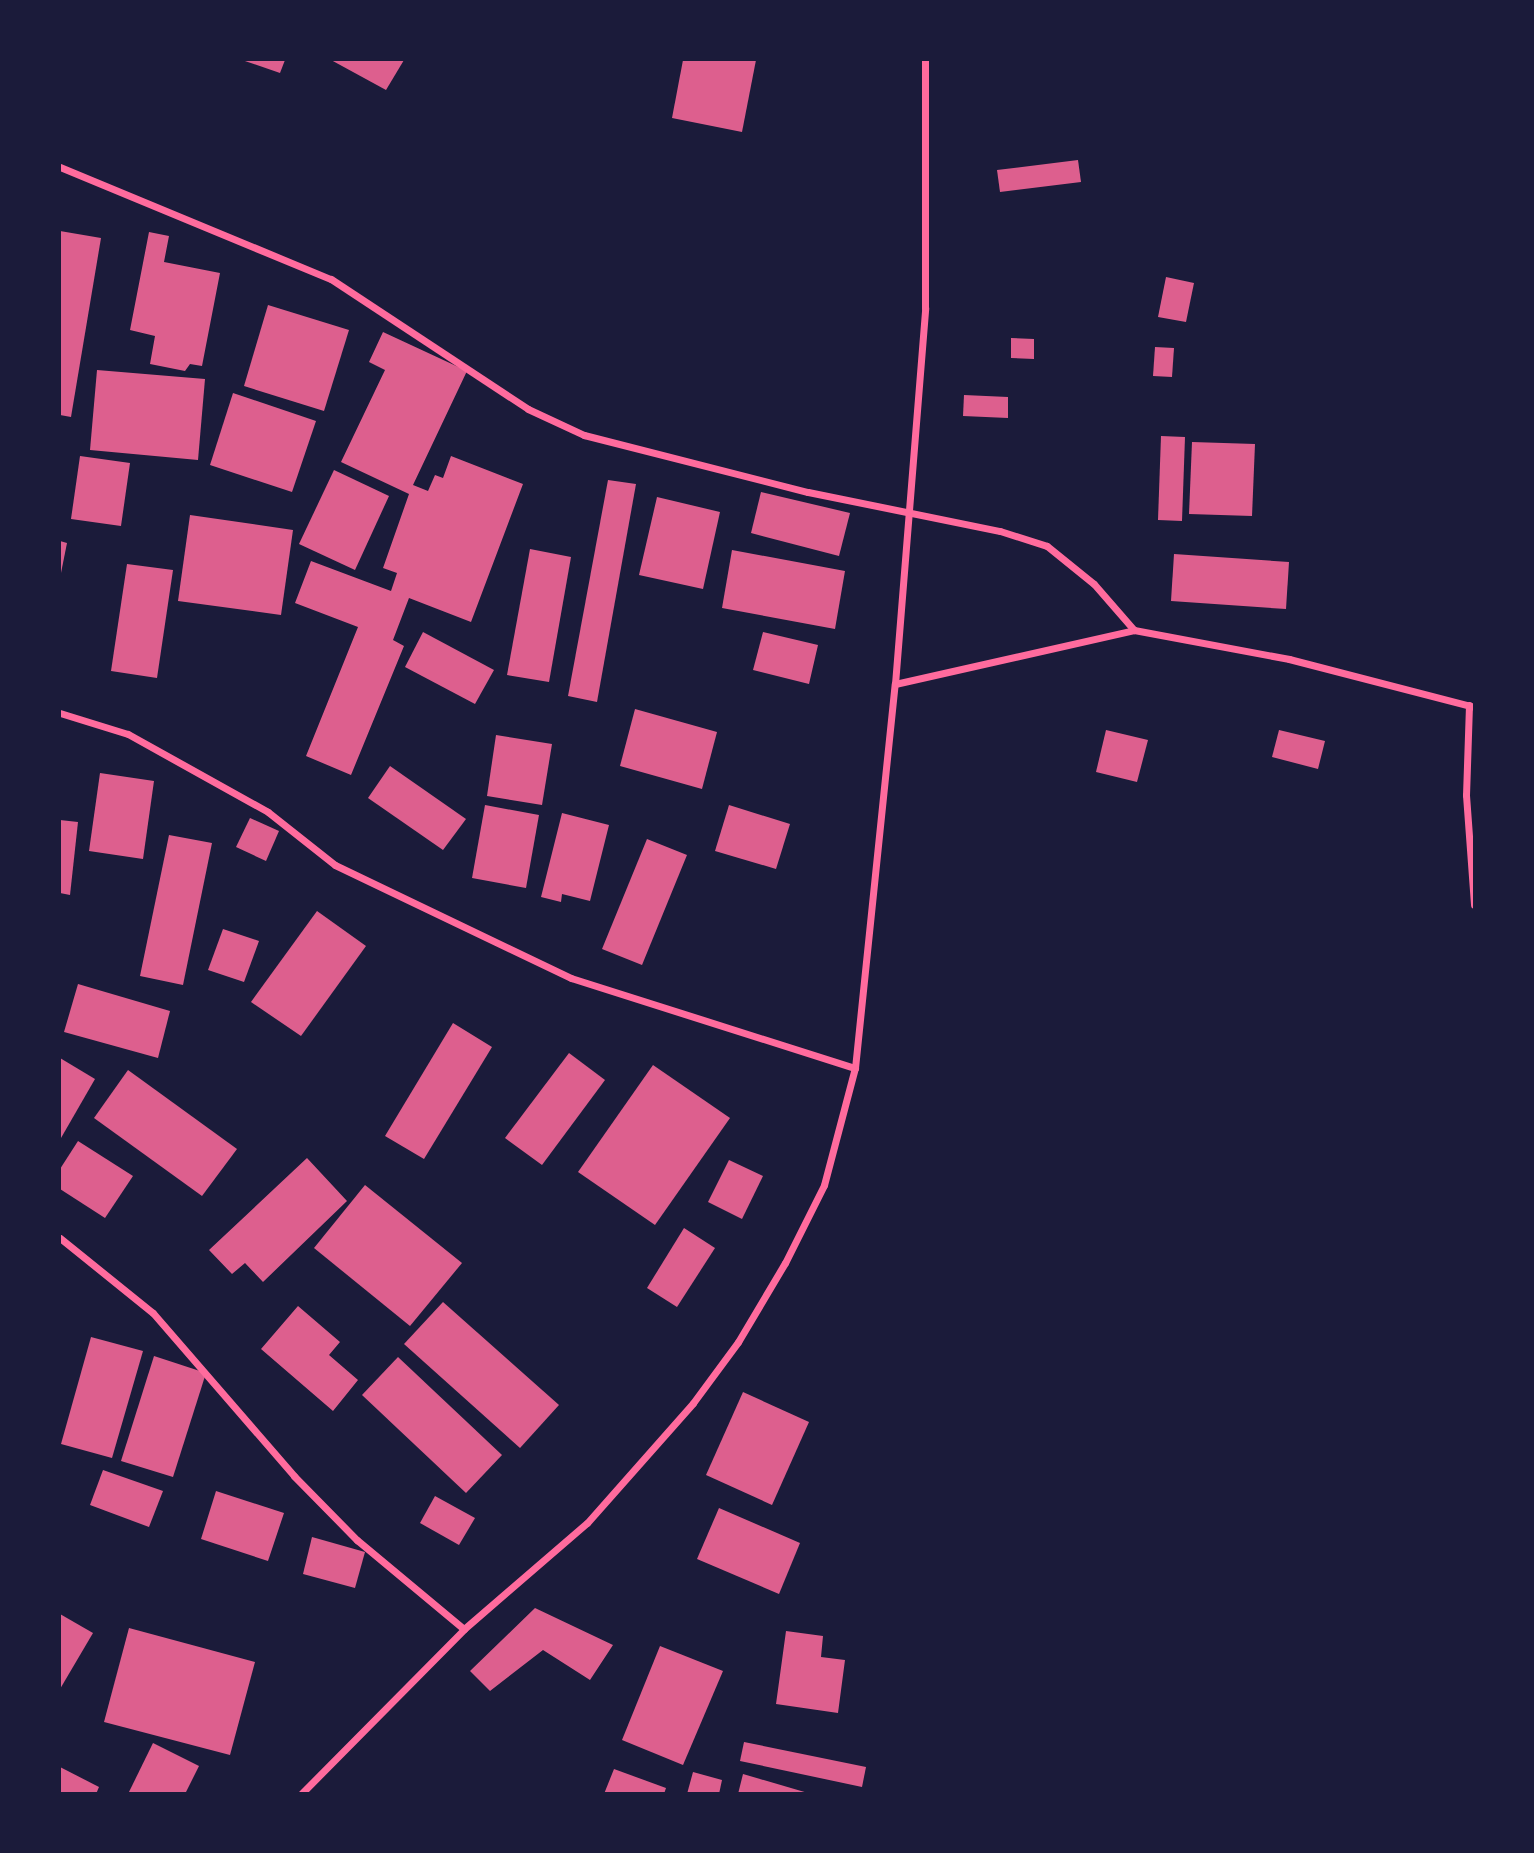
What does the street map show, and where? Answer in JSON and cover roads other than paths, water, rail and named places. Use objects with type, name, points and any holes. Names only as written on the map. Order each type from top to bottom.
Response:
[{"type":"street","points":[[301,1794],[464,1629],[587,1522],[693,1403],[738,1342],[824,1185],[855,1068],[895,684],[925,308],[925,60]]},
{"type":"street","points":[[60,167],[331,279],[528,409],[584,435],[808,492],[910,511],[1047,546],[1094,584],[1134,630]]},
{"type":"street","points":[[895,684],[1134,630],[1289,659],[1472,706],[1466,795],[1475,905]]},
{"type":"street","points":[[60,713],[128,734],[268,812],[335,865],[572,978],[855,1068]]},
{"type":"street","points":[[60,1238],[153,1313],[321,1504],[357,1541],[464,1629]]}]
